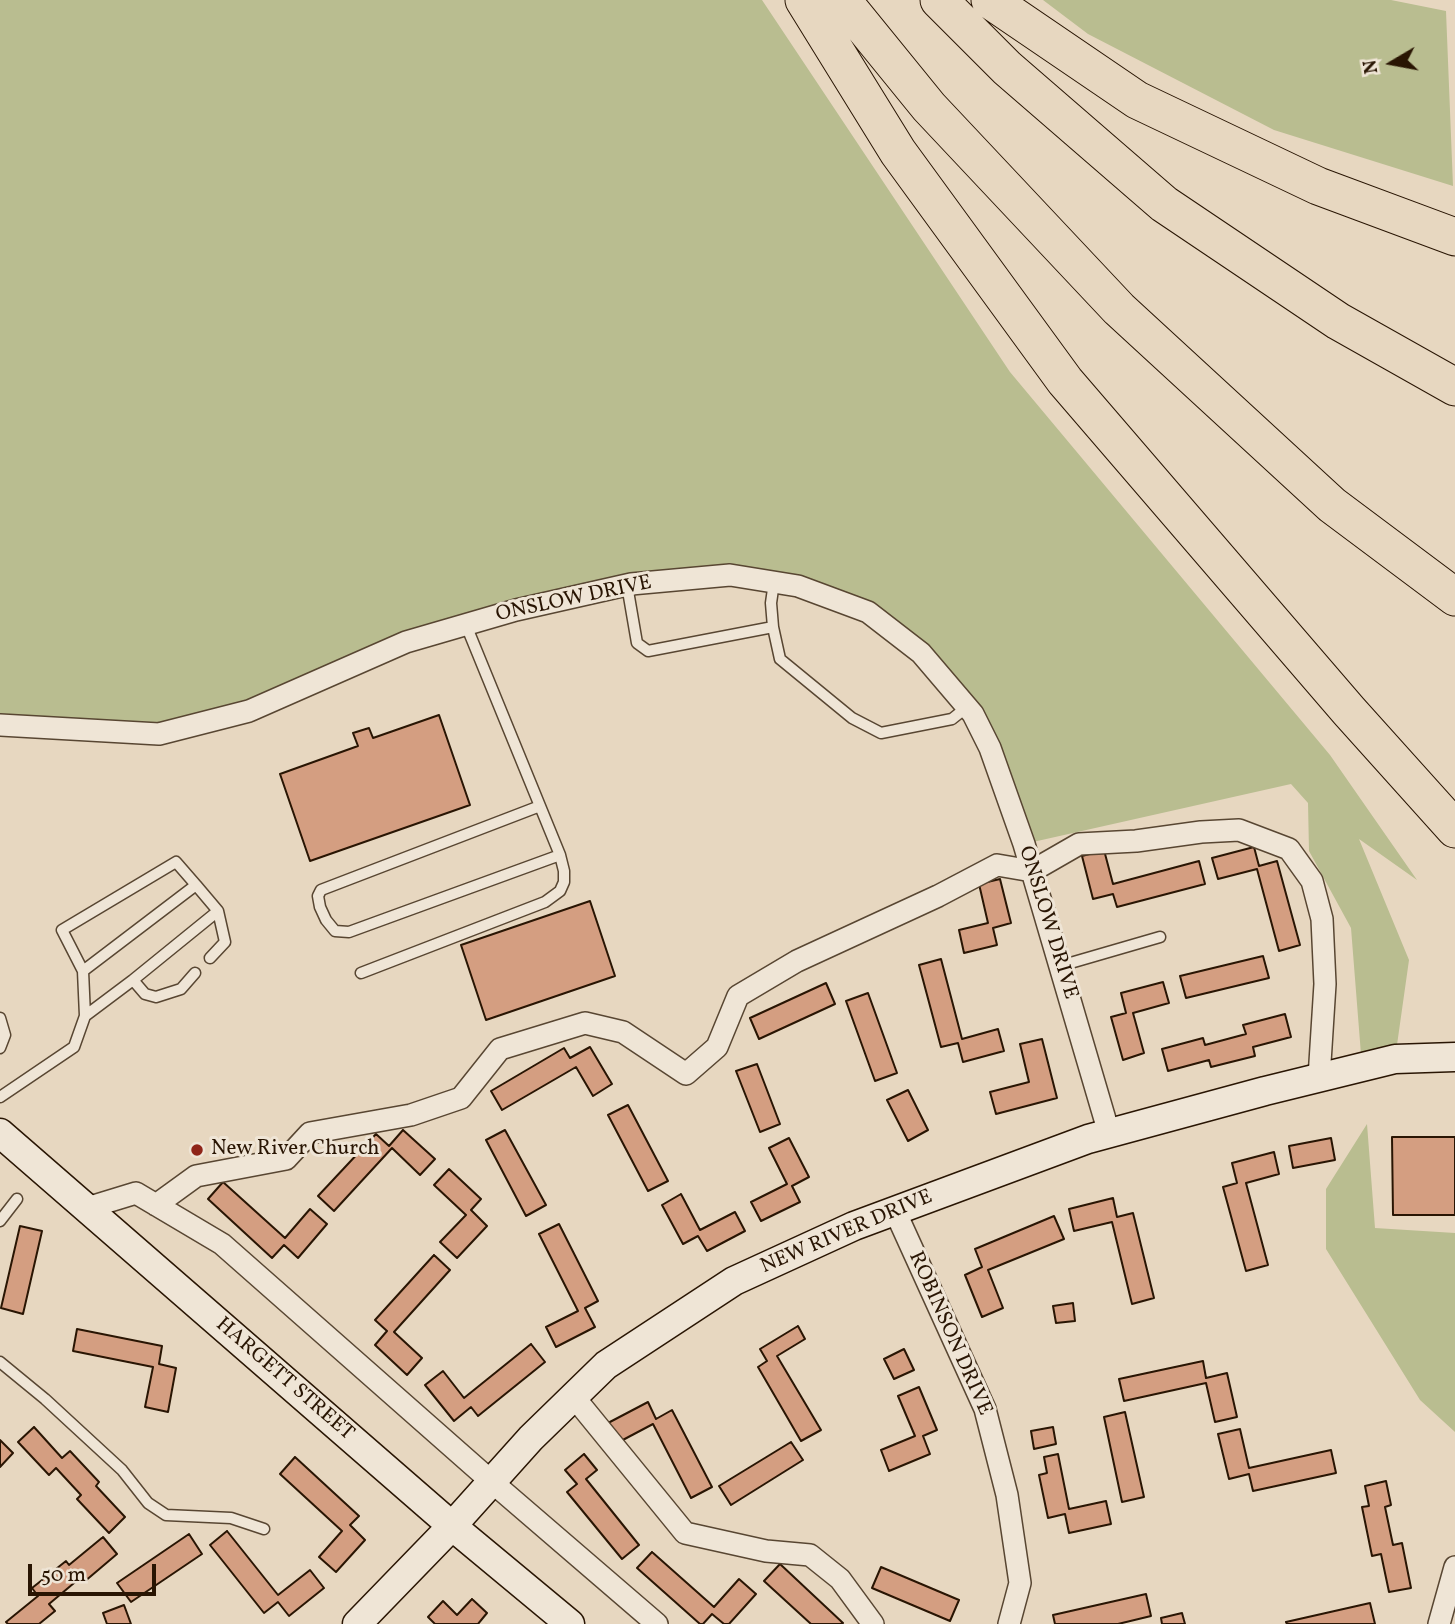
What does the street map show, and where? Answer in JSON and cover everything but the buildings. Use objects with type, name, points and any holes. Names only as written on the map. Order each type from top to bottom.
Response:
[{"type":"highway","points":[[804,0],[898,152],[1065,381],[1349,711],[1455,829]]},
{"type":"highway","points":[[842,0],[929,107],[1119,309],[1332,505],[1455,597]]},
{"type":"highway","points":[[939,0],[1007,68],[1164,204],[1338,321],[1455,387]]},
{"type":"highway","points":[[990,0],[1137,100],[1318,186],[1455,237]]},
{"type":"street","name":"ONSLOW DRIVE","points":[[0,725],[159,734],[249,711],[406,642],[516,610],[627,585],[730,575],[798,586],[868,612],[921,653],[967,708],[990,748],[1032,871],[1109,1133]]},
{"type":"street","points":[[156,1205],[196,1176],[286,1159],[310,1133],[411,1115],[461,1098],[500,1049],[585,1023],[623,1032],[687,1074],[717,1048],[738,996],[797,961],[938,896],[997,865],[1032,871],[1079,844],[1239,830],[1289,849],[1312,881],[1322,919],[1325,984],[1320,1078]]},
{"type":"street","name":"NEW RIVER DRIVE","points":[[357,1624],[452,1526],[531,1438],[606,1365],[734,1281],[854,1226],[1088,1139],[1395,1059],[1455,1057]]},
{"type":"street","name":"HARGETT STREET","points":[[0,1133],[452,1526],[570,1624]]},
{"type":"street","points":[[87,1208],[136,1193],[222,1244],[657,1624]]},
{"type":"street","name":"ROBINSON DRIVE","points":[[895,1211],[985,1409],[1007,1495],[1020,1583],[1009,1624]]},
{"type":"street","points":[[574,1397],[685,1533],[766,1551],[810,1555],[840,1579],[873,1624]]},
{"type":"street","points":[[1439,1624],[1455,1567]]},
{"type":"lane","points":[[774,582],[771,603],[780,659],[852,719],[881,733],[952,719],[967,708]]},
{"type":"lane","points":[[627,585],[637,643],[648,652],[773,627]]},
{"type":"lane","points":[[361,973],[545,902],[560,891],[564,882],[560,855],[466,625]]},
{"type":"lane","points":[[540,806],[321,890],[318,896],[320,907],[335,931],[349,932],[560,855]]},
{"type":"lane","points":[[0,1097],[75,1046],[85,1016],[83,971],[62,930],[176,862],[218,911],[225,942],[210,958]]},
{"type":"lane","points":[[83,971],[196,885]]},
{"type":"lane","points":[[85,1016],[218,911]]},
{"type":"lane","points":[[1060,966],[1160,937]]},
{"type":"lane","points":[[133,980],[145,994],[156,997],[181,989],[195,973]]},
{"type":"lane","points":[[0,1018],[5,1035],[0,1048]]},
{"type":"lane","points":[[0,1221],[17,1199]]},
{"type":"lane","points":[[0,1362],[45,1399],[122,1470],[148,1503],[166,1515],[231,1518],[264,1529]]},
{"type":"green space","points":[[0,0],[762,0],[1010,372],[1330,755],[1417,880],[1359,839],[1409,960],[1395,1059],[1362,1067],[1351,928],[1309,851],[1308,803],[1291,784],[1024,844],[973,714],[868,612],[730,575],[516,610],[159,734],[0,725]]},
{"type":"green space","points":[[1043,0],[1391,0],[1446,11],[1453,186],[1274,130],[1088,34]]},
{"type":"green space","points":[[1367,1124],[1375,1228],[1455,1233],[1455,1432],[1420,1400],[1326,1249],[1326,1189]]},
{"type":"place","name":"New River Church","points":[[197,1150]]}]
